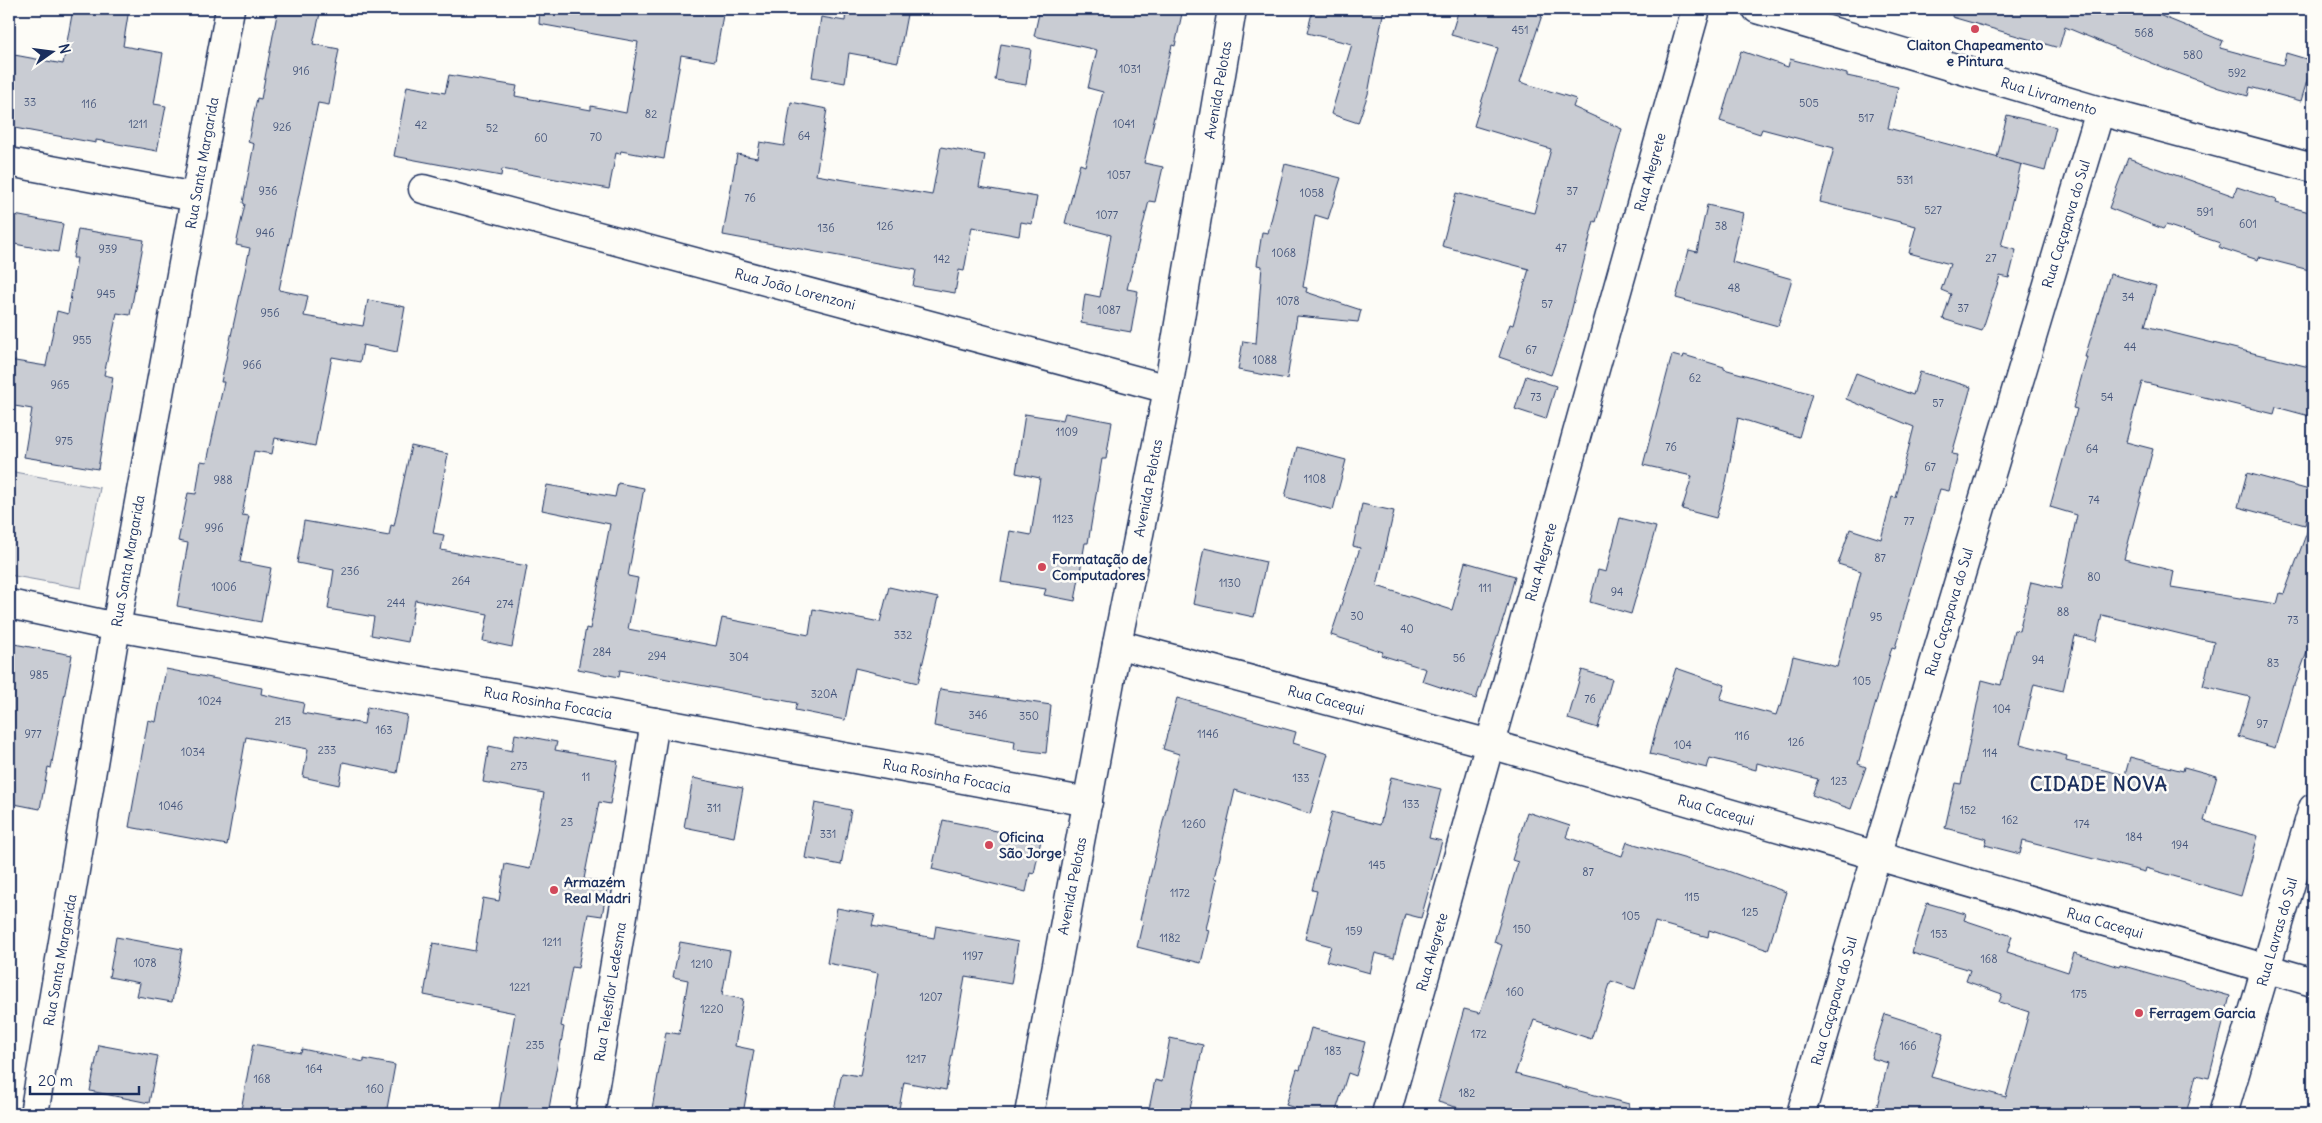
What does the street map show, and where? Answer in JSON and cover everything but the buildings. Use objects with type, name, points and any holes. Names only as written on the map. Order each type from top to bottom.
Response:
[{"type":"street","name":"Rua Santa Margarida","points":[[34,1114],[116,627],[230,9]]},
{"type":"street","name":"Avenida Pelotas","points":[[1029,1114],[1117,644],[1168,390],[1232,9]]},
{"type":"street","name":"Rua Alegrete","points":[[1386,1114],[1696,9]]},
{"type":"street","name":"Rua Livramento","points":[[1757,9],[2100,111],[2313,168]]},
{"type":"street","name":"Rua Caçapava do Sul","points":[[1801,1114],[1876,857],[2100,111]]},
{"type":"street","points":[[9,162],[196,197]]},
{"type":"street","name":"Rua João Lorenzoni","points":[[423,189],[1168,390]]},
{"type":"street","name":"Rua Rosinha Focacia","points":[[9,604],[116,627],[655,722],[1088,802]]},
{"type":"street","name":"Rua Cacequi","points":[[1117,644],[1490,744],[2313,982]]},
{"type":"street","name":"Rua Telesflor Ledesma","points":[[590,1114],[655,722]]},
{"type":"street","name":"Rua Lavras do Sul","points":[[2223,1114],[2313,808]]},
{"type":"shaded area","points":[[9,471],[100,488],[81,588],[9,575]]},
{"type":"place","name":"Claiton Chapeamento e Pintura","points":[[1975,29]]},
{"type":"place","name":"Formatação de Computadores","points":[[1042,567]]},
{"type":"place","name":"Oficina São Jorge","points":[[989,845]]},
{"type":"place","name":"Armazém Real Madri","points":[[554,890]]},
{"type":"place","name":"Ferragem Garcia","points":[[2139,1013]]},
{"type":"district","name":"CIDADE NOVA","points":[[2099,784]]}]
